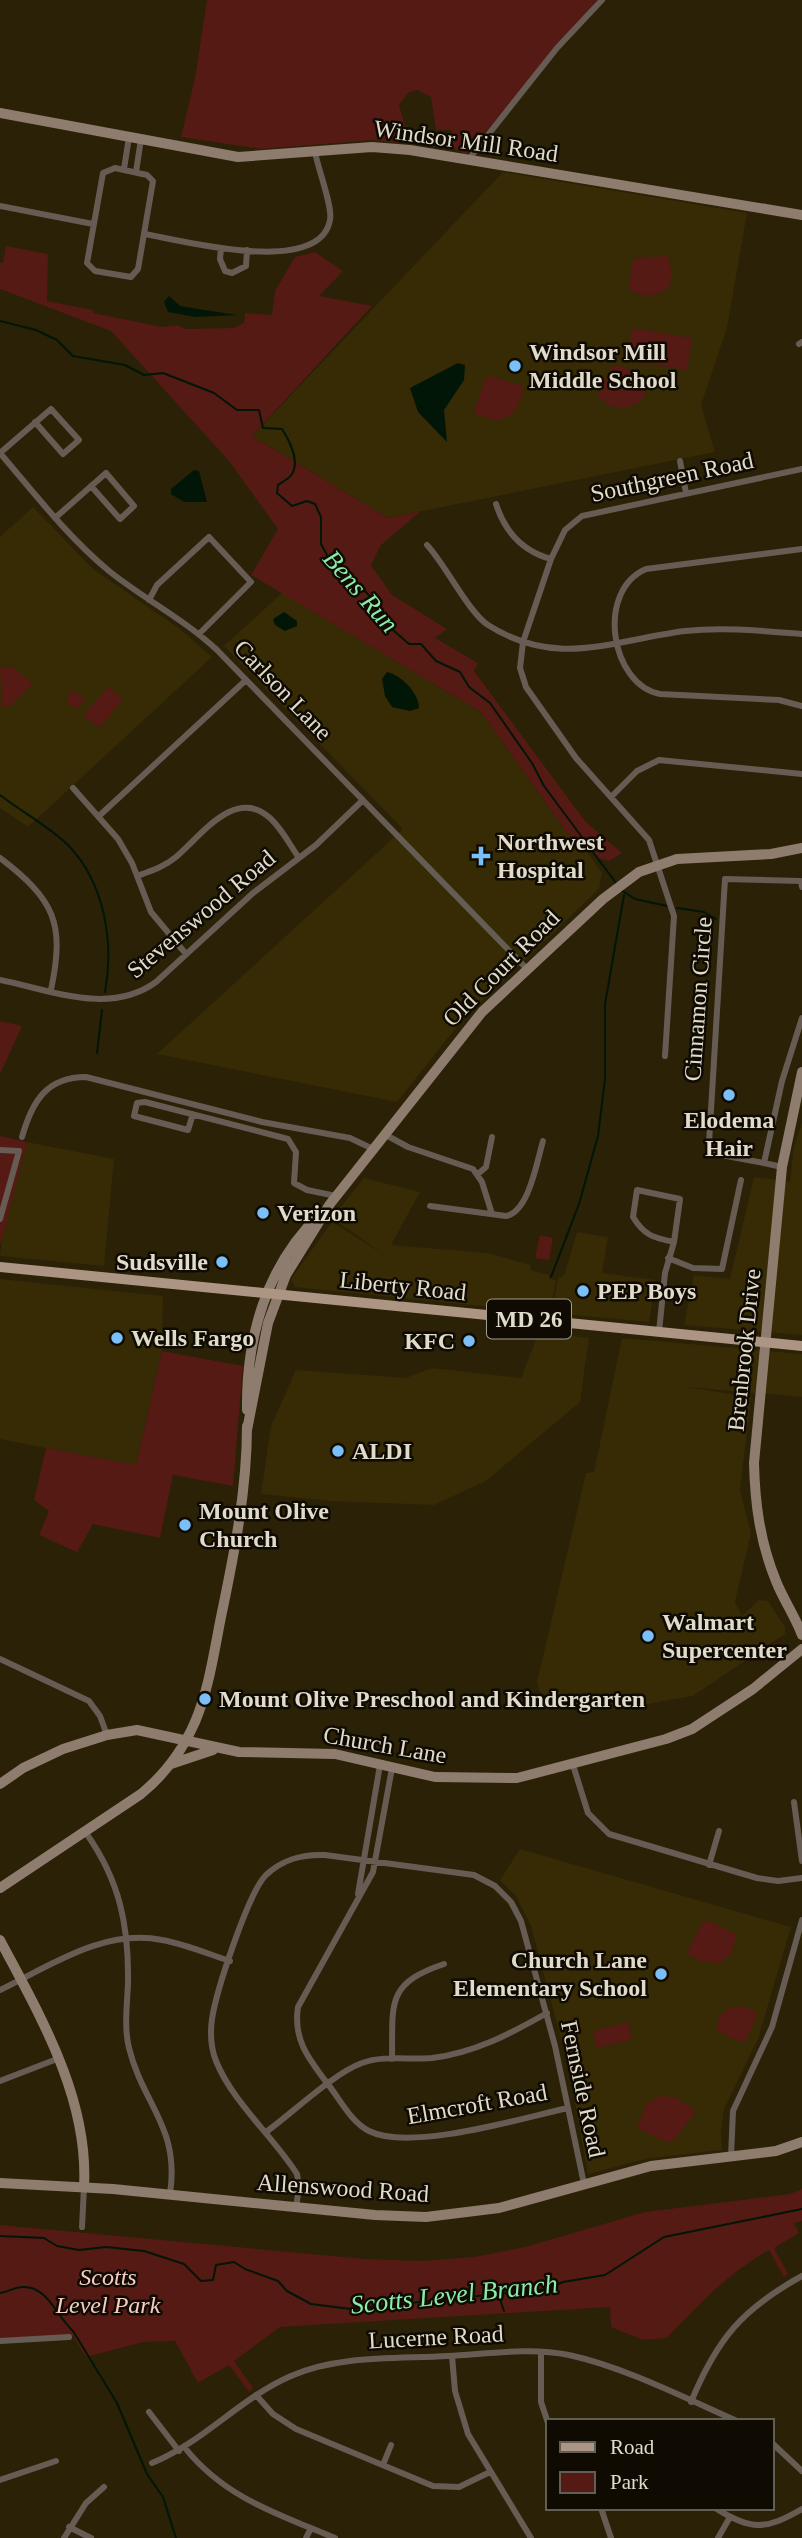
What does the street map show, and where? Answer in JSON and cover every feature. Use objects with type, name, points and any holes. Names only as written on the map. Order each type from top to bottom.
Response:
[{"type":"main road","name":"Windsor Mill Road","points":[[0,113],[238,157],[391,147],[802,215]]},
{"type":"main road","name":"Old Court Road","points":[[0,1888],[141,1794],[170,1764],[186,1741],[201,1706],[237,1536],[247,1430],[250,1356],[290,1249],[333,1200],[467,1028],[618,886],[658,864],[694,857],[755,856],[802,848]]},
{"type":"main road","name":"Brenbrook Drive","points":[[801,1630],[766,1554],[756,1507],[754,1463],[782,1167],[802,1072]]},
{"type":"main road","name":"Liberty Road","points":[[0,1266],[802,1346]]},
{"type":"main road","name":"Church Lane","points":[[0,1784],[40,1759],[107,1735],[137,1730],[154,1731],[219,1749],[258,1753],[320,1752],[435,1777],[500,1779],[573,1765],[692,1729],[797,1658],[802,1649]]},
{"type":"main road","points":[[170,1764],[219,1749]]},
{"type":"main road","points":[[0,1940],[57,2059],[79,2120],[84,2188]]},
{"type":"main road","name":"Allenswood Road","points":[[0,2183],[170,2194],[401,2217],[450,2215],[499,2208],[652,2166],[776,2151],[802,2142]]},
{"type":"street","points":[[468,160],[563,41],[602,0]]},
{"type":"street","points":[[124,169],[129,137]]},
{"type":"street","points":[[136,172],[141,139]]},
{"type":"street","points":[[145,234],[221,248],[305,248],[320,240],[326,232],[331,213],[315,152]]},
{"type":"street","points":[[109,169],[124,169],[148,174],[153,181],[136,274],[127,277],[91,270],[87,263],[103,173],[109,169]]},
{"type":"street","points":[[0,206],[93,224]]},
{"type":"street","points":[[221,248],[221,264],[225,271],[232,273],[246,265],[247,250]]},
{"type":"street","points":[[0,453],[51,409],[79,440],[63,454],[36,422]]},
{"type":"street","name":"Carlson Lane","points":[[0,453],[55,518],[108,570],[200,634],[527,969]]},
{"type":"street","points":[[680,461],[686,492]]},
{"type":"street","name":"Southgreen Road","points":[[665,1056],[674,916],[658,864],[644,831],[585,770],[526,687],[520,668],[523,642],[551,559],[565,530],[582,516],[802,469]]},
{"type":"street","points":[[55,518],[91,486],[106,473],[134,506],[120,519],[91,486]]},
{"type":"street","points":[[496,503],[505,526],[519,543],[537,555],[551,559]]},
{"type":"street","points":[[149,600],[157,585],[209,537],[251,582],[200,634]]},
{"type":"street","points":[[427,545],[484,622],[523,642],[572,651],[708,630],[802,634]]},
{"type":"street","points":[[802,549],[655,566],[637,573],[624,584],[617,598],[615,618],[619,645],[632,679],[653,693],[779,700],[802,706]]},
{"type":"street","points":[[99,816],[246,680]]},
{"type":"street","points":[[611,797],[637,771],[659,760],[802,774]]},
{"type":"street","points":[[73,788],[118,839],[151,912],[186,954]]},
{"type":"street","name":"Stevenswood Road","points":[[0,980],[96,1000],[120,999],[148,988],[363,800]]},
{"type":"street","points":[[137,876],[166,864],[222,814],[239,809],[256,811],[270,818],[299,858]]},
{"type":"street","points":[[0,858],[33,887],[55,923],[58,955],[51,990]]},
{"type":"street","name":"Cinnamon Circle","points":[[782,1167],[716,1154],[709,1143],[725,878],[801,881],[802,887]]},
{"type":"street","points":[[764,1163],[782,1081],[802,1018]]},
{"type":"street","points":[[22,1137],[31,1107],[42,1092],[66,1079],[86,1077],[261,1122],[350,1138],[373,1149]]},
{"type":"street","points":[[193,1114],[188,1130],[134,1116],[137,1103],[145,1101],[288,1139],[296,1152],[294,1183],[333,1200]]},
{"type":"street","points":[[384,1134],[408,1147],[463,1164],[478,1174],[492,1214]]},
{"type":"street","points":[[478,1174],[486,1167],[492,1137]]},
{"type":"street","points":[[430,1206],[512,1215],[521,1209],[543,1141]]},
{"type":"street","points":[[0,1150],[19,1151],[0,1219]]},
{"type":"street","points":[[668,1258],[693,1268],[722,1269],[741,1180]]},
{"type":"street","points":[[0,1186],[9,1189]]},
{"type":"street","points":[[659,1332],[668,1258],[674,1242],[680,1199],[637,1191],[633,1217],[641,1231],[654,1238],[674,1242]]},
{"type":"street","points":[[0,1659],[89,1701],[100,1716],[107,1735]]},
{"type":"street","name":"Elmcroft Road","points":[[356,1902],[380,1765]]},
{"type":"street","points":[[573,1765],[583,1803],[594,1822],[620,1839],[769,1880],[802,1878]]},
{"type":"street","name":"Elmcroft Road","points":[[392,1768],[376,1861],[303,1995],[297,2018],[303,2049],[361,2125],[378,2134],[396,2137],[441,2135],[568,2108]]},
{"type":"street","points":[[794,1802],[802,1861]]},
{"type":"street","points":[[709,1865],[719,1831]]},
{"type":"street","points":[[86,1833],[101,1854],[116,1886],[128,1937],[129,2048],[168,2137],[173,2164],[170,2194]]},
{"type":"street","name":"Fernside Road","points":[[296,2208],[297,2174],[228,2083],[213,2048],[212,2015],[254,1892],[273,1869],[303,1856],[376,1861],[474,1875],[502,1893],[522,1921],[547,2012],[584,2184]]},
{"type":"street","points":[[731,2157],[733,2111],[772,2027],[802,1920]]},
{"type":"street","points":[[0,1990],[92,1946],[128,1937],[162,1940],[230,1961]]},
{"type":"street","points":[[392,2059],[393,2014],[400,1989],[410,1978],[444,1964]]},
{"type":"street","points":[[266,2133],[357,2065],[392,2059],[434,2058],[472,2049],[503,2037],[547,2012]]},
{"type":"street","points":[[0,2081],[57,2059]]},
{"type":"street","points":[[82,2227],[84,2188]]},
{"type":"street","points":[[691,2402],[706,2367],[732,2326],[764,2298],[802,2276]]},
{"type":"street","points":[[0,2341],[69,2337]]},
{"type":"street","points":[[541,2352],[541,2402],[547,2419]]},
{"type":"street","name":"Lucerne Road","points":[[152,2463],[182,2450],[256,2395],[289,2376],[316,2367],[452,2356],[541,2352],[570,2355],[732,2419]]},
{"type":"street","points":[[452,2356],[458,2407],[468,2434],[531,2538]]},
{"type":"street","points":[[256,2395],[273,2414],[296,2428],[442,2488],[467,2485],[490,2472]]},
{"type":"street","points":[[149,2412],[182,2450],[231,2493],[335,2538]]},
{"type":"street","points":[[383,2465],[391,2445]]},
{"type":"street","points":[[774,2445],[802,2471]]},
{"type":"street","points":[[0,2480],[56,2461]]},
{"type":"street","points":[[64,2538],[86,2503],[104,2487]]},
{"type":"street","points":[[718,2510],[751,2526],[765,2526],[802,2509]]},
{"type":"street","points":[[602,2510],[611,2538]]},
{"type":"street","points":[[718,2538],[730,2517]]},
{"type":"street","points":[[69,2527],[91,2538]]},
{"type":"street","points":[[306,2538],[310,2528]]},
{"type":"shaded area","name":"Windsor Mill Middle School","points":[[503,172],[747,213],[727,328],[701,405],[715,452],[388,518],[252,436]]},
{"type":"shaded area","points":[[169,296],[180,306],[236,315],[196,317],[168,312],[164,302]]},
{"type":"shaded area","points":[[458,363],[465,365],[464,380],[444,410],[447,442],[418,412],[410,388]]},
{"type":"shaded area","points":[[194,470],[199,471],[207,502],[184,502],[171,494],[171,489]]},
{"type":"shaded area","points":[[33,507],[93,569],[180,629],[212,657],[28,827],[0,808],[0,537]]},
{"type":"shaded area","name":"Northwest Hospital","points":[[282,593],[481,712],[565,830],[577,837],[602,873],[599,889],[463,1019],[397,1102],[157,1054],[403,829],[224,646]]},
{"type":"shaded area","points":[[284,612],[297,621],[297,626],[285,631],[275,625],[273,619]]},
{"type":"shaded area","points":[[387,672],[408,685],[416,696],[419,708],[410,711],[392,707],[385,696],[382,679]]},
{"type":"shaded area","points":[[802,1122],[802,1335],[684,1325],[694,1275],[730,1279],[754,1177],[790,1182],[794,1147]]},
{"type":"shaded area","points":[[27,1142],[114,1159],[104,1266],[0,1256],[3,1230]]},
{"type":"shaded area","points":[[364,1178],[420,1192],[391,1245],[487,1253],[531,1265],[530,1270],[549,1275],[549,1279],[556,1280],[550,1313],[295,1287],[291,1279],[332,1222],[385,1255],[332,1218]]},
{"type":"shaded area","points":[[577,1232],[608,1237],[602,1273],[656,1280],[649,1322],[552,1313],[558,1278],[564,1276]]},
{"type":"shaded area","points":[[0,1279],[163,1296],[162,1351],[136,1466],[0,1439]]},
{"type":"shaded area","points":[[539,1332],[589,1338],[580,1402],[486,1481],[434,1505],[330,1501],[261,1494],[271,1426],[296,1370],[406,1378],[432,1368],[521,1378]]},
{"type":"shaded area","points":[[622,1338],[802,1354],[802,1397],[686,1387],[751,1397],[740,1490],[751,1533],[735,1602],[742,1616],[759,1600],[768,1601],[785,1627],[785,1634],[693,1696],[613,1710],[549,1699],[539,1691],[537,1682],[586,1473],[594,1472]]},
{"type":"shaded area","name":"Church Lane Elementary School","points":[[520,1849],[791,1927],[758,2039],[724,2109],[722,2150],[650,2158],[588,2174],[568,2065],[531,1926],[516,1896],[500,1880]]},
{"type":"green space","points":[[207,0],[597,0],[466,155],[453,148],[452,130],[436,130],[431,97],[417,90],[409,92],[399,105],[406,129],[404,138],[398,143],[373,140],[261,149],[181,137],[195,78]]},
{"type":"green space","points":[[6,246],[48,254],[47,301],[162,327],[178,325],[185,329],[234,328],[244,323],[245,313],[272,315],[275,291],[295,257],[315,252],[343,271],[319,296],[372,306],[252,436],[388,518],[421,511],[381,545],[371,565],[392,595],[447,629],[435,638],[478,663],[474,671],[585,821],[622,853],[609,861],[598,858],[565,830],[481,712],[251,575],[278,529],[229,461],[111,331],[0,289],[0,263],[3,263]]},
{"type":"green space","points":[[668,256],[672,273],[669,287],[650,295],[629,290],[632,262],[637,258]]},
{"type":"green space","points":[[632,328],[692,338],[687,370],[627,360]]},
{"type":"green space","points":[[618,365],[651,379],[643,399],[625,408],[613,407],[597,395],[612,367]]},
{"type":"green space","points":[[491,376],[523,386],[514,412],[502,419],[474,413],[485,378]]},
{"type":"green space","points":[[12,666],[33,684],[8,707],[2,706],[0,668]]},
{"type":"green space","points":[[109,687],[123,700],[99,728],[84,715]]},
{"type":"green space","points":[[71,690],[85,698],[78,708],[66,704]]},
{"type":"green space","points":[[0,1021],[22,1026],[0,1074]]},
{"type":"green space","points":[[0,1136],[27,1142],[0,1246]]},
{"type":"green space","points":[[540,1235],[553,1238],[549,1260],[535,1258]]},
{"type":"green space","points":[[162,1351],[243,1366],[233,1486],[173,1475],[160,1538],[93,1524],[77,1552],[39,1535],[49,1511],[34,1500],[46,1448],[136,1465]]},
{"type":"green space","points":[[709,1921],[737,1935],[731,1954],[718,1964],[697,1960],[687,1953],[702,1923]]},
{"type":"green space","points":[[742,2006],[758,2013],[746,2040],[740,2042],[717,2031],[719,2016],[727,2009]]},
{"type":"green space","points":[[628,2022],[632,2039],[597,2048],[593,2031]]},
{"type":"green space","points":[[660,2096],[674,2097],[696,2111],[674,2140],[666,2142],[637,2128],[646,2104]]},
{"type":"green space","name":"Scotts Level Park","points":[[802,2189],[802,2221],[794,2223],[799,2233],[774,2248],[788,2274],[784,2277],[769,2250],[727,2279],[667,2338],[643,2340],[611,2327],[610,2307],[280,2327],[234,2361],[253,2388],[249,2392],[229,2365],[198,2383],[175,2341],[143,2342],[86,2357],[73,2336],[0,2340],[0,2225],[365,2259],[422,2261],[474,2257],[525,2247],[645,2212],[790,2194]]},
{"type":"waterway","name":"Bens Run","points":[[0,321],[36,330],[57,340],[73,356],[125,365],[144,375],[163,373],[214,393],[237,410],[259,410],[263,428],[282,429],[295,463],[291,476],[278,485],[277,493],[292,506],[307,501],[315,504],[321,517],[321,544],[328,557],[345,569],[374,601],[385,623],[409,644],[421,644],[436,661],[460,672],[469,687],[490,703],[532,763],[544,786],[616,883]]},
{"type":"waterway","points":[[0,795],[69,846],[91,878],[99,896],[107,934],[108,973],[105,992]]},
{"type":"waterway","name":"Bens Run","points":[[621,890],[635,899],[667,906]]},
{"type":"waterway","points":[[551,1277],[579,1204],[598,1136],[605,1079],[605,1004],[624,895]]},
{"type":"waterway","name":"Bens Run","points":[[677,908],[704,912],[716,919]]},
{"type":"waterway","points":[[97,1053],[102,1010]]},
{"type":"waterway","name":"Scotts Level Branch","points":[[0,2236],[44,2238],[57,2246],[79,2250],[106,2247],[144,2251],[184,2264],[201,2281],[213,2280],[216,2265],[234,2262],[278,2281],[287,2291],[311,2304],[351,2309],[548,2289],[563,2282],[605,2275],[664,2237],[802,2209]]},
{"type":"waterway","points":[[0,2293],[22,2287],[38,2291],[73,2331],[117,2403],[147,2474],[163,2497],[176,2538]]},
{"type":"waterway","points":[[499,2296],[504,2311]]},
{"type":"place","name":"Windsor Mill Middle School","points":[[515,366]]},
{"type":"place","name":"Northwest Hospital","points":[[481,856]]},
{"type":"place","name":"Elodema Hair","points":[[729,1095]]},
{"type":"place","name":"Verizon","points":[[263,1213]]},
{"type":"place","name":"Sudsville","points":[[222,1262]]},
{"type":"place","name":"PEP Boys","points":[[583,1291]]},
{"type":"place","name":"Wells Fargo","points":[[117,1338]]},
{"type":"place","name":"KFC","points":[[469,1341]]},
{"type":"place","name":"ALDI","points":[[338,1451]]},
{"type":"place","name":"Mount Olive Church","points":[[185,1525]]},
{"type":"place","name":"Walmart Supercenter","points":[[648,1636]]},
{"type":"place","name":"Mount Olive Preschool and Kindergarten","points":[[205,1699]]},
{"type":"place","name":"Church Lane Elementary School","points":[[661,1974]]}]
